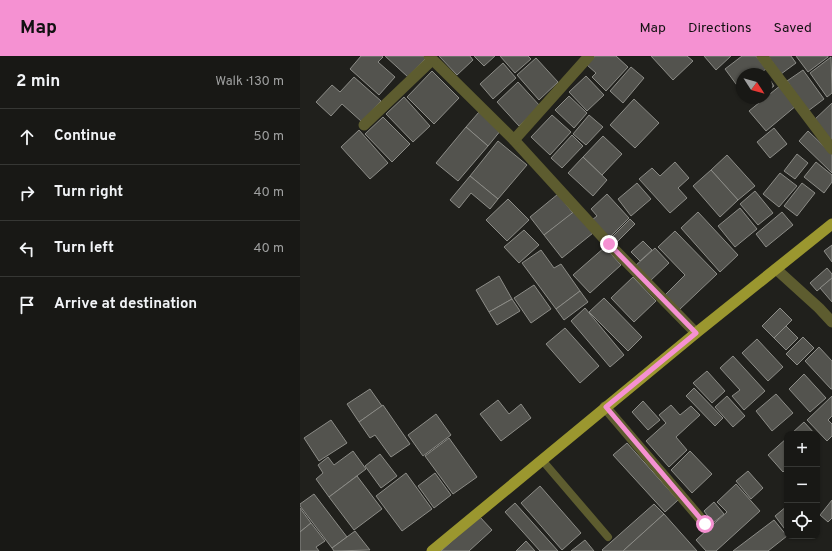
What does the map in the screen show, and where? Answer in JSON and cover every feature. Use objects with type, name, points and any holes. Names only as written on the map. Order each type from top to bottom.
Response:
[{"type":"main road","points":[[432,551],[696,333],[832,224]]},
{"type":"street","points":[[514,140],[589,56]]},
{"type":"street","points":[[762,56],[832,149]]},
{"type":"street","points":[[364,125],[431,58],[514,140],[609,244],[696,333]]},
{"type":"street","points":[[776,269],[819,308],[832,322]]},
{"type":"street","points":[[606,407],[705,524]]},
{"type":"lane","points":[[542,460],[608,537]]},
{"type":"building","points":[[361,56],[382,56],[383,57],[378,62],[395,77],[379,95],[350,69]]},
{"type":"building","points":[[385,56],[423,56],[426,58],[408,77]]},
{"type":"building","points":[[439,56],[470,56],[473,60],[457,75]]},
{"type":"building","points":[[474,56],[495,56],[484,66]]},
{"type":"building","points":[[500,56],[528,56],[531,59],[515,73]]},
{"type":"building","points":[[595,56],[616,56],[628,67],[606,91],[592,77],[596,73],[587,65]]},
{"type":"building","points":[[651,56],[687,56],[693,61],[673,80]]},
{"type":"building","points":[[704,56],[731,56],[716,70]]},
{"type":"building","points":[[742,56],[756,56],[765,68],[736,68],[736,84],[725,69]]},
{"type":"building","points":[[768,56],[791,56],[796,63],[781,74]]},
{"type":"building","points":[[796,56],[828,56],[828,57],[808,72]]},
{"type":"building","points":[[831,57],[832,93],[827,97],[810,73]]},
{"type":"building","points":[[536,58],[558,82],[539,100],[517,75]]},
{"type":"building","points":[[503,63],[516,78],[493,99],[480,84]]},
{"type":"building","points":[[631,67],[644,78],[623,103],[610,91]]},
{"type":"building","points":[[803,70],[824,99],[808,111],[787,81]]},
{"type":"building","points":[[432,71],[459,98],[434,124],[407,97]]},
{"type":"building","points":[[586,76],[604,95],[587,111],[569,92]]},
{"type":"building","points":[[354,77],[381,101],[362,122],[342,104],[331,116],[316,102],[332,85],[340,92]]},
{"type":"building","points":[[518,82],[540,106],[519,126],[497,102]]},
{"type":"building","points":[[781,85],[797,105],[766,131],[749,111],[758,104],[772,104],[772,92]]},
{"type":"building","points":[[569,96],[587,113],[574,128],[555,110]]},
{"type":"building","points":[[404,97],[430,126],[413,142],[386,114]]},
{"type":"building","points":[[634,99],[659,123],[635,148],[610,125]]},
{"type":"building","points":[[832,103],[832,141],[813,121]]},
{"type":"building","points":[[479,112],[501,130],[488,146],[466,127]]},
{"type":"building","points":[[552,115],[571,132],[550,155],[531,137]]},
{"type":"building","points":[[589,115],[603,127],[586,145],[573,134]]},
{"type":"building","points":[[383,117],[410,144],[392,162],[365,134]]},
{"type":"building","points":[[466,127],[488,146],[458,181],[436,163]]},
{"type":"building","points":[[774,128],[787,144],[770,158],[757,142]]},
{"type":"building","points":[[359,130],[388,163],[370,179],[341,147]]},
{"type":"building","points":[[808,131],[832,154],[832,173],[799,141]]},
{"type":"building","points":[[572,135],[583,146],[562,168],[551,158]]},
{"type":"building","points":[[603,136],[622,154],[602,175],[583,157]]},
{"type":"building","points":[[498,141],[527,165],[498,199],[470,176]]},
{"type":"building","points":[[797,154],[808,163],[795,179],[784,171]]},
{"type":"building","points":[[727,155],[755,186],[738,200],[711,170]]},
{"type":"building","points":[[583,157],[607,180],[593,196],[568,173]]},
{"type":"building","points":[[675,162],[689,178],[678,188],[687,198],[670,213],[639,179],[652,168],[660,176]]},
{"type":"building","points":[[816,162],[832,175],[832,182],[824,193],[804,177]]},
{"type":"building","points":[[711,170],[738,200],[720,217],[693,186]]},
{"type":"building","points":[[780,173],[797,186],[779,207],[763,194]]},
{"type":"building","points":[[470,176],[498,199],[490,209],[471,193],[459,208],[450,200]]},
{"type":"building","points":[[637,183],[651,199],[631,216],[618,199]]},
{"type":"building","points":[[802,183],[815,193],[797,216],[784,206]]},
{"type":"building","points":[[755,191],[773,213],[758,225],[740,204]]},
{"type":"building","points":[[558,194],[573,213],[544,235],[530,217]]},
{"type":"building","points":[[607,194],[629,218],[609,238],[592,220],[597,216],[591,209]]},
{"type":"building","points":[[508,199],[529,220],[507,241],[486,220]]},
{"type":"building","points":[[740,208],[757,229],[735,247],[718,226]]},
{"type":"building","points":[[576,210],[593,233],[562,258],[544,235]]},
{"type":"building","points":[[698,212],[738,255],[720,272],[681,228]]},
{"type":"building","points":[[782,212],[793,225],[766,247],[756,234]]},
{"type":"building","points":[[630,219],[635,224],[616,243],[611,238]]},
{"type":"building","points":[[524,230],[539,245],[519,263],[504,247]]},
{"type":"building","points":[[675,231],[717,274],[679,310],[665,295],[685,275],[658,247]]},
{"type":"building","points":[[643,241],[652,250],[640,261],[631,252]]},
{"type":"building","points":[[832,245],[832,262],[824,251]]},
{"type":"building","points":[[605,247],[621,265],[590,293],[573,275]]},
{"type":"building","points":[[655,248],[669,263],[649,282],[635,266]]},
{"type":"building","points":[[541,250],[554,268],[561,264],[580,291],[556,309],[522,263]]},
{"type":"building","points":[[827,268],[832,274],[832,278],[817,291],[810,283]]},
{"type":"building","points":[[499,276],[512,299],[489,312],[476,290]]},
{"type":"building","points":[[633,277],[656,301],[634,322],[611,298]]},
{"type":"building","points":[[832,278],[832,302],[820,288]]},
{"type":"building","points":[[534,285],[551,309],[531,323],[514,298]]},
{"type":"building","points":[[580,291],[588,302],[564,320],[556,309]]},
{"type":"building","points":[[604,298],[642,337],[628,351],[589,312]]},
{"type":"building","points":[[512,299],[520,311],[497,325],[489,312]]},
{"type":"building","points":[[585,308],[624,355],[610,367],[571,321]]},
{"type":"building","points":[[780,308],[792,320],[774,338],[762,326]]},
{"type":"building","points":[[786,326],[798,338],[786,350],[774,338]]},
{"type":"building","points":[[565,328],[599,366],[580,383],[546,344]]},
{"type":"building","points":[[803,337],[814,348],[797,365],[786,354]]},
{"type":"building","points":[[757,339],[783,367],[768,381],[742,353]]},
{"type":"building","points":[[819,347],[832,361],[832,389],[805,361]]},
{"type":"building","points":[[733,356],[765,391],[744,410],[732,396],[740,390],[720,368]]},
{"type":"building","points":[[707,371],[725,391],[712,403],[693,383]]},
{"type":"building","points":[[804,374],[826,398],[810,412],[789,389]]},
{"type":"building","points":[[694,388],[723,418],[715,426],[686,396]]},
{"type":"building","points":[[370,389],[382,406],[359,422],[347,404]]},
{"type":"building","points":[[776,394],[793,413],[772,431],[756,411]]},
{"type":"building","points":[[727,396],[745,416],[733,427],[715,407]]},
{"type":"building","points":[[832,396],[832,416],[828,420],[832,424],[832,436],[827,441],[820,434],[820,431],[817,431],[807,420]]},
{"type":"building","points":[[498,400],[509,414],[521,404],[531,418],[501,441],[480,414]]},
{"type":"building","points":[[643,401],[660,420],[648,430],[632,412]]},
{"type":"building","points":[[383,405],[410,444],[391,457],[375,435],[370,438],[359,422]]},
{"type":"building","points":[[671,405],[680,415],[691,406],[700,415],[676,437],[687,450],[669,467],[646,441],[666,423],[659,415]]},
{"type":"building","points":[[436,414],[451,435],[423,456],[408,435]]},
{"type":"building","points":[[331,420],[347,443],[319,461],[304,438]]},
{"type":"building","points":[[804,422],[812,431],[794,431]]},
{"type":"building","points":[[449,438],[477,477],[453,494],[425,456]]},
{"type":"building","points":[[784,441],[783,472],[768,455]]},
{"type":"building","points":[[627,443],[678,500],[665,512],[613,455]]},
{"type":"building","points":[[353,451],[366,469],[329,497],[316,479],[323,473],[318,465],[328,457],[334,465]]},
{"type":"building","points":[[690,451],[712,474],[692,493],[671,470]]},
{"type":"building","points":[[380,454],[397,476],[381,488],[365,466]]},
{"type":"building","points":[[748,471],[763,488],[751,499],[736,481]]},
{"type":"building","points":[[406,473],[432,509],[402,531],[376,496]]},
{"type":"building","points":[[435,473],[451,495],[434,508],[418,486]]},
{"type":"building","points":[[357,476],[382,509],[354,530],[329,497]]},
{"type":"building","points":[[736,484],[760,511],[716,551],[706,551],[696,540],[727,512],[717,502]]},
{"type":"building","points":[[540,486],[581,533],[562,550],[521,503]]},
{"type":"building","points":[[314,494],[347,537],[332,548],[300,506],[300,504]]},
{"type":"building","points":[[832,500],[832,518],[828,522],[820,515]]},
{"type":"building","points":[[714,502],[724,514],[713,523],[704,511]]},
{"type":"building","points":[[515,503],[558,551],[540,551],[505,512]]},
{"type":"building","points":[[654,504],[664,514],[623,551],[602,550]]},
{"type":"building","points":[[300,508],[311,523],[300,532]]},
{"type":"building","points":[[784,508],[784,528],[775,516]]},
{"type":"building","points":[[664,514],[697,551],[623,551]]},
{"type":"building","points":[[479,516],[492,530],[469,551],[441,551]]},
{"type":"building","points":[[774,520],[784,532],[784,538],[768,551],[733,551]]},
{"type":"building","points":[[311,523],[325,541],[316,547],[319,551],[300,551],[300,532]]},
{"type":"building","points":[[355,531],[370,550],[334,551],[332,548]]},
{"type":"building","points":[[585,540],[594,551],[571,551]]},
{"type":"building","points":[[526,541],[535,551],[516,551]]},
{"type":"route","points":[[609,244],[696,333],[606,407],[705,524]]}]
